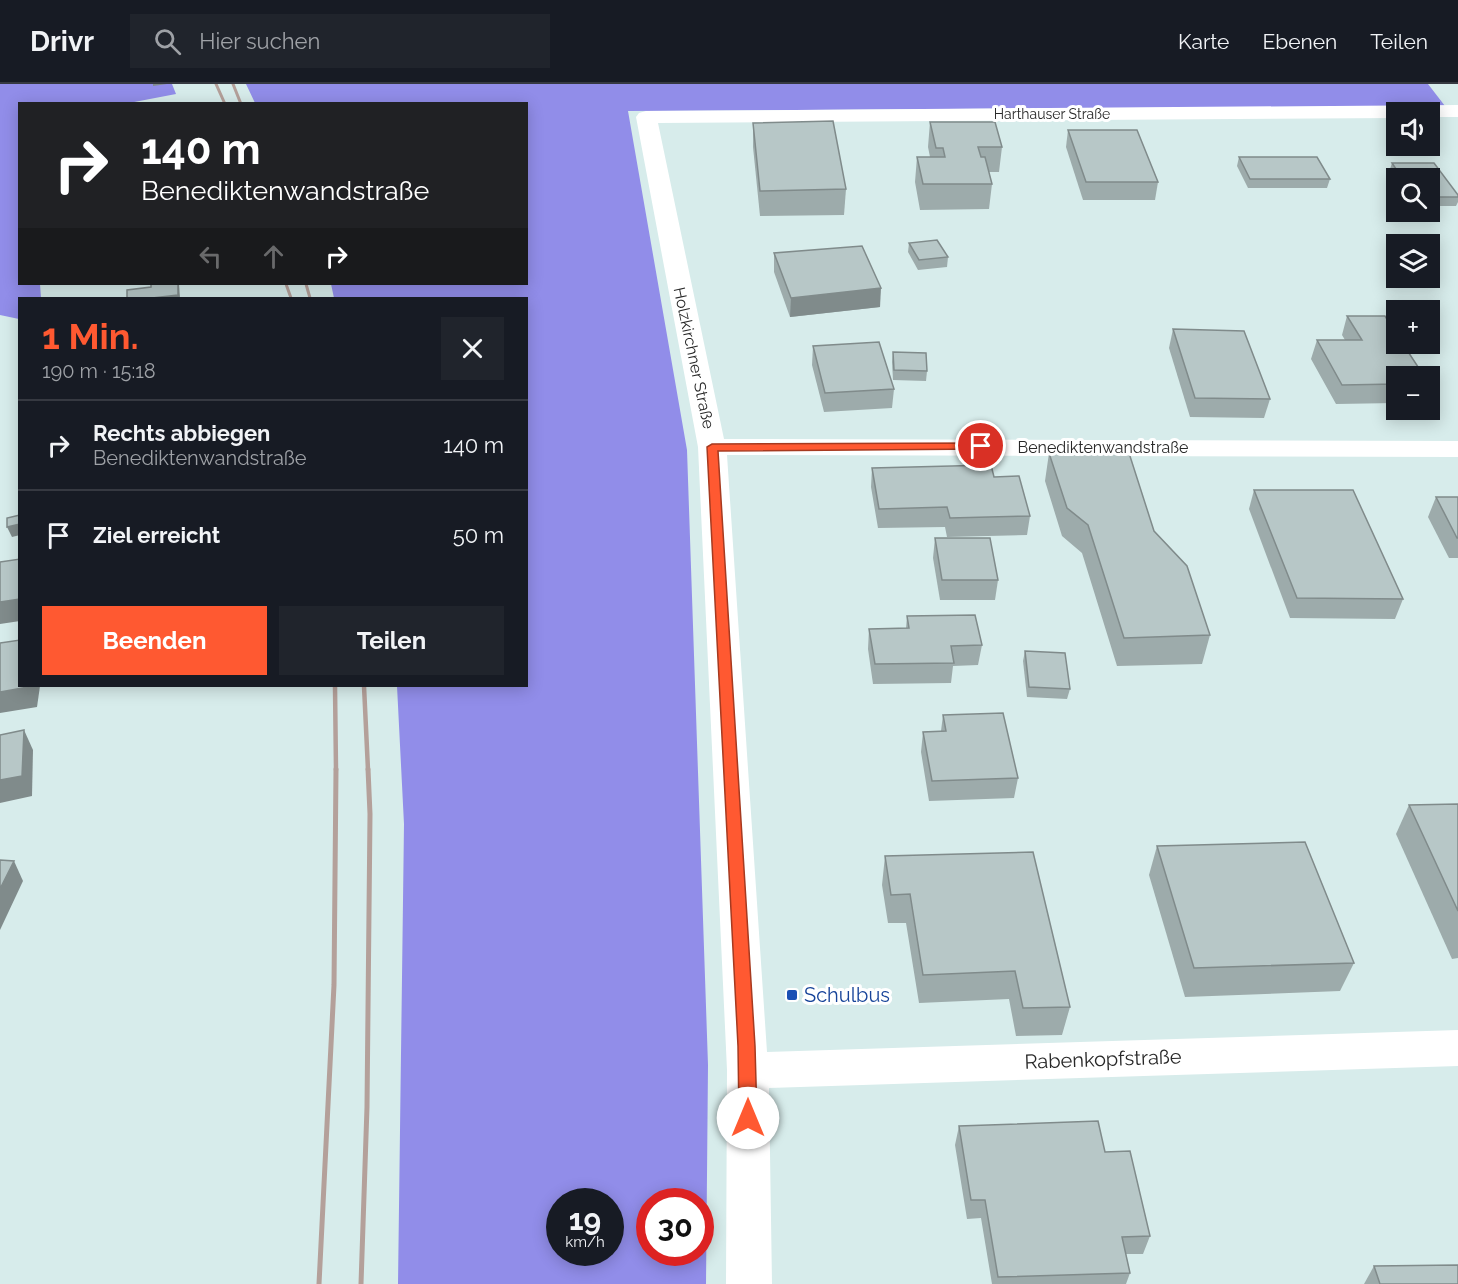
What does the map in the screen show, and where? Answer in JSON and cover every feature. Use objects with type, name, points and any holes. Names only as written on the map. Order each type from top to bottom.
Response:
[{"type":"street","name":"Harthauser Straße","points":[[645,117],[1458,111]]},
{"type":"street","name":"Holzkirchner Straße","points":[[645,117],[712,447],[747,1070],[749,1284]]},
{"type":"street","name":"Benediktenwandstraße","points":[[712,447],[1458,449]]},
{"type":"street","name":"Rabenkopfstraße","points":[[747,1070],[792,1071],[1100,1058],[1458,1048]]},
{"type":"shaded area","points":[[0,84],[172,84],[176,94],[134,102],[18,102],[18,285],[40,285],[41,297],[18,297],[18,319],[0,315]]},
{"type":"shaded area","points":[[246,84],[1428,84],[1445,106],[1440,106],[1440,102],[1386,102],[1386,106],[628,111],[687,450],[708,1065],[707,1188],[636,1188],[636,1266],[706,1266],[706,1284],[398,1284],[404,824],[397,687],[528,687],[528,297],[334,297],[331,285],[528,285],[528,102],[255,102]]},
{"type":"building","points":[[833,121],[846,189],[760,191],[753,123]]},
{"type":"building","points":[[930,122],[995,122],[1002,147],[978,147],[981,157],[985,157],[992,184],[923,184],[917,157],[945,157],[943,148],[936,148]]},
{"type":"building","points":[[1068,130],[1137,130],[1158,182],[1086,182]]},
{"type":"building","points":[[1239,157],[1317,157],[1330,179],[1250,179]]},
{"type":"building","points":[[1392,163],[1434,163],[1438,168],[1395,168]]},
{"type":"building","points":[[1440,171],[1458,195],[1458,197],[1440,197]]},
{"type":"building","points":[[937,240],[948,257],[919,260],[909,243]]},
{"type":"building","points":[[862,246],[881,288],[791,298],[774,253]]},
{"type":"building","points":[[151,285],[178,285],[178,295],[127,297],[127,290],[151,287]]},
{"type":"building","points":[[1347,316],[1385,316],[1386,354],[1410,354],[1417,366],[1386,366],[1386,384],[1342,385],[1317,340],[1362,340]]},
{"type":"building","points":[[1173,329],[1244,331],[1270,399],[1195,398]]},
{"type":"building","points":[[879,342],[894,389],[825,393],[813,346]]},
{"type":"building","points":[[893,352],[926,353],[927,371],[894,370]]},
{"type":"building","points":[[1049,453],[1129,453],[1154,531],[1187,566],[1210,635],[1124,638],[1088,525],[1067,508]]},
{"type":"building","points":[[991,465],[994,477],[1019,476],[1030,516],[950,518],[947,507],[879,509],[872,468]]},
{"type":"building","points":[[1254,490],[1353,490],[1403,599],[1297,598]]},
{"type":"building","points":[[1436,497],[1458,497],[1458,538],[1457,538]]},
{"type":"building","points":[[18,515],[18,524],[7,527],[7,518]]},
{"type":"building","points":[[935,538],[990,538],[998,580],[942,580]]},
{"type":"building","points":[[18,559],[18,599],[0,602],[0,562]]},
{"type":"building","points":[[975,615],[982,645],[951,646],[954,663],[875,664],[869,629],[909,628],[907,616]]},
{"type":"building","points":[[18,640],[18,687],[28,687],[0,692],[0,643]]},
{"type":"building","points":[[1025,651],[1065,653],[1070,689],[1029,687]]},
{"type":"building","points":[[1003,713],[1018,778],[932,781],[923,732],[946,731],[943,715]]},
{"type":"building","points":[[24,730],[22,776],[0,780],[0,735]]},
{"type":"building","points":[[1458,804],[1458,911],[1409,805]]},
{"type":"building","points":[[1305,842],[1354,963],[1194,968],[1157,846]]},
{"type":"building","points":[[1033,852],[1070,1007],[1023,1008],[1015,971],[923,975],[910,894],[891,895],[885,856]]},
{"type":"building","points":[[0,860],[14,861],[0,889]]},
{"type":"building","points":[[1098,1121],[1105,1152],[1130,1151],[1150,1236],[1122,1237],[1130,1273],[998,1277],[985,1200],[971,1200],[959,1126]]},
{"type":"building","points":[[1458,1265],[1458,1284],[1380,1284],[1374,1266]]},
{"type":"railway","points":[[216,84],[224,102]]},
{"type":"railway","points":[[233,84],[240,102]]},
{"type":"railway","points":[[286,285],[291,297]]},
{"type":"railway","points":[[306,285],[310,297]]},
{"type":"railway","points":[[335,687],[336,770]]},
{"type":"railway","points":[[364,687],[368,770]]},
{"type":"railway","points":[[361,1284],[367,1107],[370,814],[368,769]]},
{"type":"railway","points":[[319,1284],[334,985],[336,770]]},
{"type":"place","name":"Schulbus","points":[[792,995]]},
{"type":"route","points":[[748,1118],[746,1046],[712,447],[981,446]]}]
